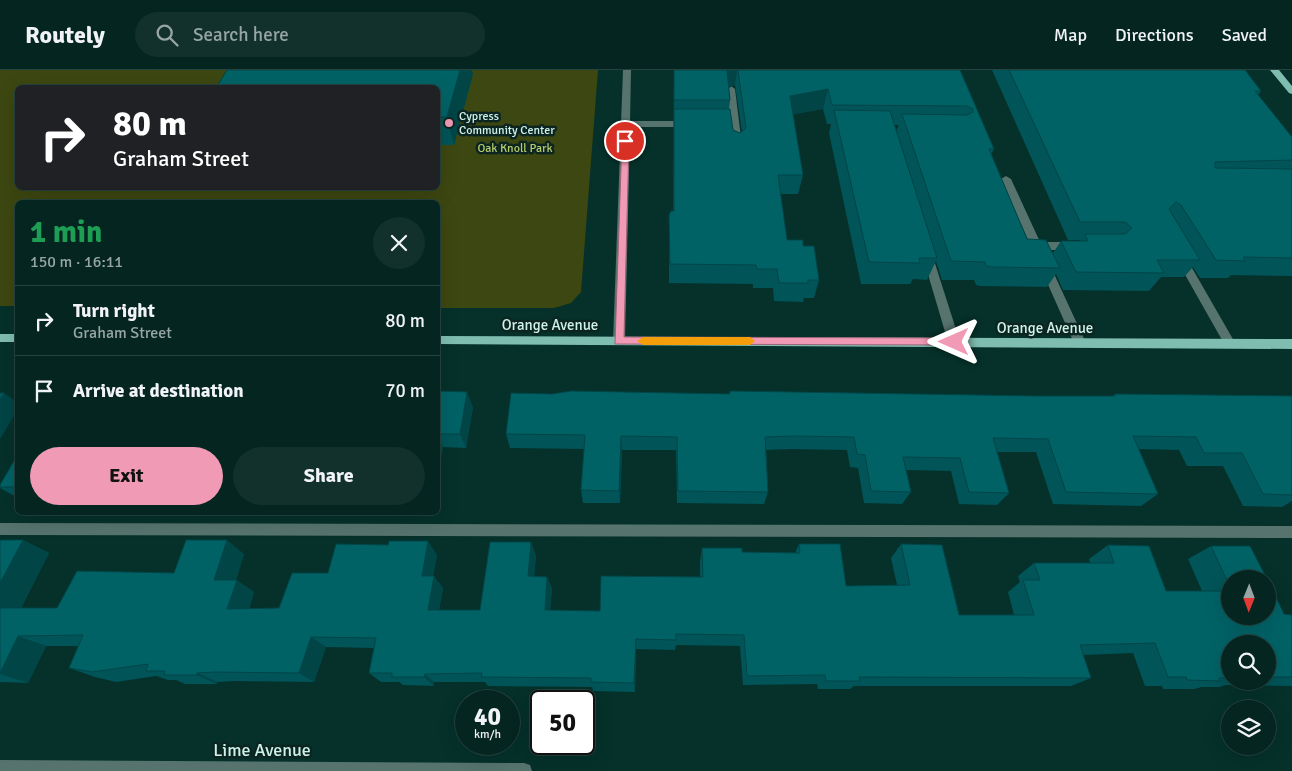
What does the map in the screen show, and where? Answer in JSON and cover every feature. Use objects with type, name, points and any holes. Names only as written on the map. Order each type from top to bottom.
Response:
[{"type":"main road","points":[[1274,70],[1292,91]]},
{"type":"main road","points":[[0,338],[15,338]]},
{"type":"main road","name":"Orange Avenue","points":[[440,340],[1292,344]]},
{"type":"street","points":[[619,341],[627,70]]},
{"type":"street","points":[[731,89],[729,124],[737,148]]},
{"type":"street","points":[[626,124],[705,124]]},
{"type":"street","points":[[1006,179],[1080,343]]},
{"type":"street","points":[[923,240],[954,342]]},
{"type":"street","points":[[1036,246],[1083,246]]},
{"type":"street","points":[[1176,251],[1230,344]]},
{"type":"street","points":[[0,529],[1292,532]]},
{"type":"street","name":"Lime Avenue","points":[[0,768],[524,771]]},
{"type":"green space","name":"Oak Knoll Park","points":[[0,70],[598,70],[581,292],[571,303],[554,308],[440,308],[440,200],[15,200],[15,306],[0,306]]},
{"type":"building","name":"Cypress Community Center","points":[[227,70],[460,70],[447,117],[440,117],[440,85],[218,85]]},
{"type":"building","points":[[674,70],[727,70],[730,100],[674,100]]},
{"type":"building","points":[[738,70],[960,70],[994,149],[989,149],[1027,239],[1046,240],[1060,268],[991,267],[986,266],[985,262],[951,261],[902,114],[967,115],[973,112],[973,109],[967,106],[832,105],[828,89],[790,96],[803,175],[778,175],[787,240],[803,240],[803,246],[814,246],[819,280],[808,280],[808,283],[779,283],[777,269],[757,269],[756,265],[670,264],[669,215],[671,211],[674,211],[674,109],[730,109],[733,130],[740,133],[746,128]]},
{"type":"building","points":[[1009,70],[1245,70],[1261,91],[1255,91],[1292,137],[1292,160],[1215,162],[1215,168],[1292,169],[1292,258],[1243,257],[1245,261],[1216,260],[1181,205],[1176,202],[1169,209],[1200,260],[1157,260],[1164,273],[1076,272],[1061,241],[1088,241],[1085,234],[1125,234],[1132,228],[1125,222],[1080,222]]},
{"type":"building","points":[[834,110],[890,111],[937,258],[919,258],[920,263],[869,262]]},
{"type":"building","points":[[440,391],[467,392],[460,434],[440,434]]},
{"type":"building","points":[[571,391],[730,394],[730,391],[1037,396],[1115,396],[1115,394],[1292,396],[1292,495],[1263,494],[1242,453],[1204,453],[1196,437],[1133,436],[1158,494],[1066,492],[1048,439],[993,438],[1009,493],[969,492],[960,458],[903,457],[911,492],[871,491],[865,455],[857,454],[854,437],[795,436],[765,437],[768,492],[678,491],[677,437],[621,436],[619,491],[581,490],[585,435],[506,434],[511,393],[552,394]]},
{"type":"building","points":[[15,459],[15,487],[0,487]]},
{"type":"building","points":[[0,540],[23,540],[0,583]]},
{"type":"building","points":[[186,540],[227,540],[214,580],[237,580],[227,609],[279,608],[292,573],[328,573],[336,544],[388,545],[389,541],[428,541],[422,576],[434,576],[428,610],[480,610],[490,542],[531,542],[528,576],[547,577],[545,610],[600,611],[601,576],[703,577],[702,548],[742,548],[742,552],[800,553],[799,544],[840,544],[846,586],[910,585],[901,544],[942,545],[959,615],[1034,615],[1023,580],[1040,580],[1034,563],[1114,563],[1108,545],[1149,546],[1166,591],[1221,591],[1221,625],[1276,625],[1276,597],[1284,614],[1292,615],[1292,677],[1276,677],[1276,635],[1221,635],[1220,681],[1187,680],[1186,677],[1168,677],[1155,643],[1080,645],[1091,678],[859,677],[860,681],[826,681],[825,675],[747,676],[744,635],[676,634],[676,640],[636,639],[634,683],[591,682],[591,678],[481,677],[482,673],[425,674],[424,677],[392,677],[392,673],[369,673],[376,638],[311,637],[299,673],[215,672],[197,673],[197,675],[164,675],[165,671],[146,671],[148,664],[92,672],[69,668],[83,635],[18,636],[0,673],[0,608],[57,608],[77,571],[174,573]]},
{"type":"building","points":[[1211,546],[1250,546],[1262,570],[1222,570]]},
{"type":"slow traffic","points":[[643,341],[750,341]]},
{"type":"place","name":"Cypress Community Center","points":[[449,123]]},
{"type":"route","points":[[625,141],[619,341],[954,342]]}]
